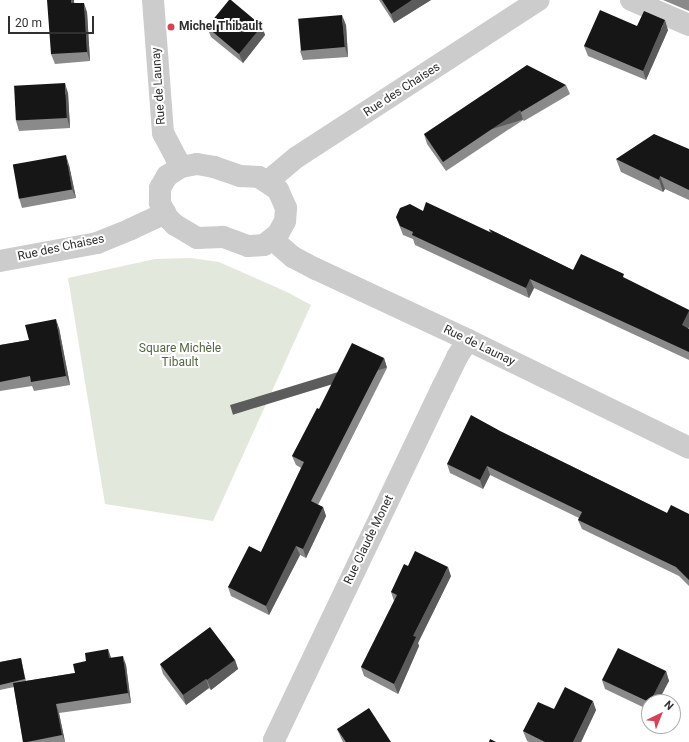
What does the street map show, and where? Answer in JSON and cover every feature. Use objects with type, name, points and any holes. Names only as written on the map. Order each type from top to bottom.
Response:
[{"type":"street","name":"Rue de Launay","points":[[153,0],[162,133],[181,167]]},
{"type":"street","name":"Rue des Chaises","points":[[267,182],[298,157],[539,0]]},
{"type":"street","points":[[631,0],[689,25]]},
{"type":"street","points":[[197,164],[214,167],[240,176],[259,177],[267,182],[278,190],[286,208],[286,221],[278,234],[264,245],[248,246],[223,237],[198,238],[175,225],[160,203],[160,188],[167,176],[181,167],[197,164]]},
{"type":"street","name":"Rue des Chaises","points":[[0,260],[97,243],[132,229],[165,212]]},
{"type":"street","name":"Rue de Launay","points":[[272,239],[293,257],[468,340],[689,448]]},
{"type":"street","name":"Rue Claude Monet","points":[[272,741],[456,357],[468,340]]},
{"type":"green space","name":"Square Michèle Tibault","points":[[191,258],[219,262],[287,292],[311,305],[213,521],[105,504],[68,278],[155,259]]},
{"type":"building","points":[[47,0],[71,0],[71,3],[84,3],[87,52],[51,54]]},
{"type":"building","points":[[229,0],[231,0],[262,26],[239,54],[207,27]]},
{"type":"building","points":[[382,0],[412,0],[391,14]]},
{"type":"building","points":[[600,10],[637,26],[644,11],[665,20],[643,71],[584,46]]},
{"type":"building","points":[[342,15],[345,47],[301,51],[298,19]]},
{"type":"building","points":[[527,65],[566,85],[521,112],[520,110],[443,162],[424,134]]},
{"type":"building","points":[[65,83],[67,118],[16,121],[14,86]]},
{"type":"building","points":[[654,134],[689,149],[689,190],[660,176],[659,180],[616,159]]},
{"type":"building","points":[[66,155],[72,189],[19,199],[13,164]]},
{"type":"building","points":[[426,202],[492,233],[489,229],[573,270],[581,254],[624,274],[623,277],[689,310],[682,325],[689,329],[689,352],[530,279],[526,288],[412,235],[413,232],[400,226],[396,217],[400,208],[410,204],[423,211]]},
{"type":"building","points":[[56,319],[66,376],[31,382],[30,376],[0,382],[0,345],[29,340],[25,325]]},
{"type":"building","points":[[352,343],[384,358],[311,501],[323,507],[303,549],[296,546],[266,606],[228,587],[249,546],[261,552],[304,462],[292,456],[317,408],[319,409]]},
{"type":"building","points":[[471,415],[502,432],[667,513],[671,505],[689,514],[689,580],[676,567],[578,520],[582,512],[487,466],[480,480],[447,464]]},
{"type":"building","points":[[415,551],[448,567],[413,636],[416,637],[394,684],[361,667],[397,595],[391,592],[404,564],[408,566]]},
{"type":"building","points":[[210,627],[235,660],[183,695],[160,664]]},
{"type":"building","points":[[618,648],[666,671],[654,694],[641,694],[641,698],[602,680]]},
{"type":"building","points":[[108,649],[109,658],[123,656],[128,693],[56,704],[62,735],[23,742],[13,683],[75,673],[73,664],[86,661],[85,653]]},
{"type":"building","points":[[21,658],[25,679],[0,685],[0,662]]},
{"type":"building","points":[[565,687],[593,701],[573,742],[545,742],[523,731],[538,702],[554,709]]},
{"type":"building","points":[[369,708],[391,742],[346,742],[337,729]]},
{"type":"building","points":[[490,739],[496,742],[489,742]]},
{"type":"place","name":"Michel Thibault","points":[[171,27]]}]
